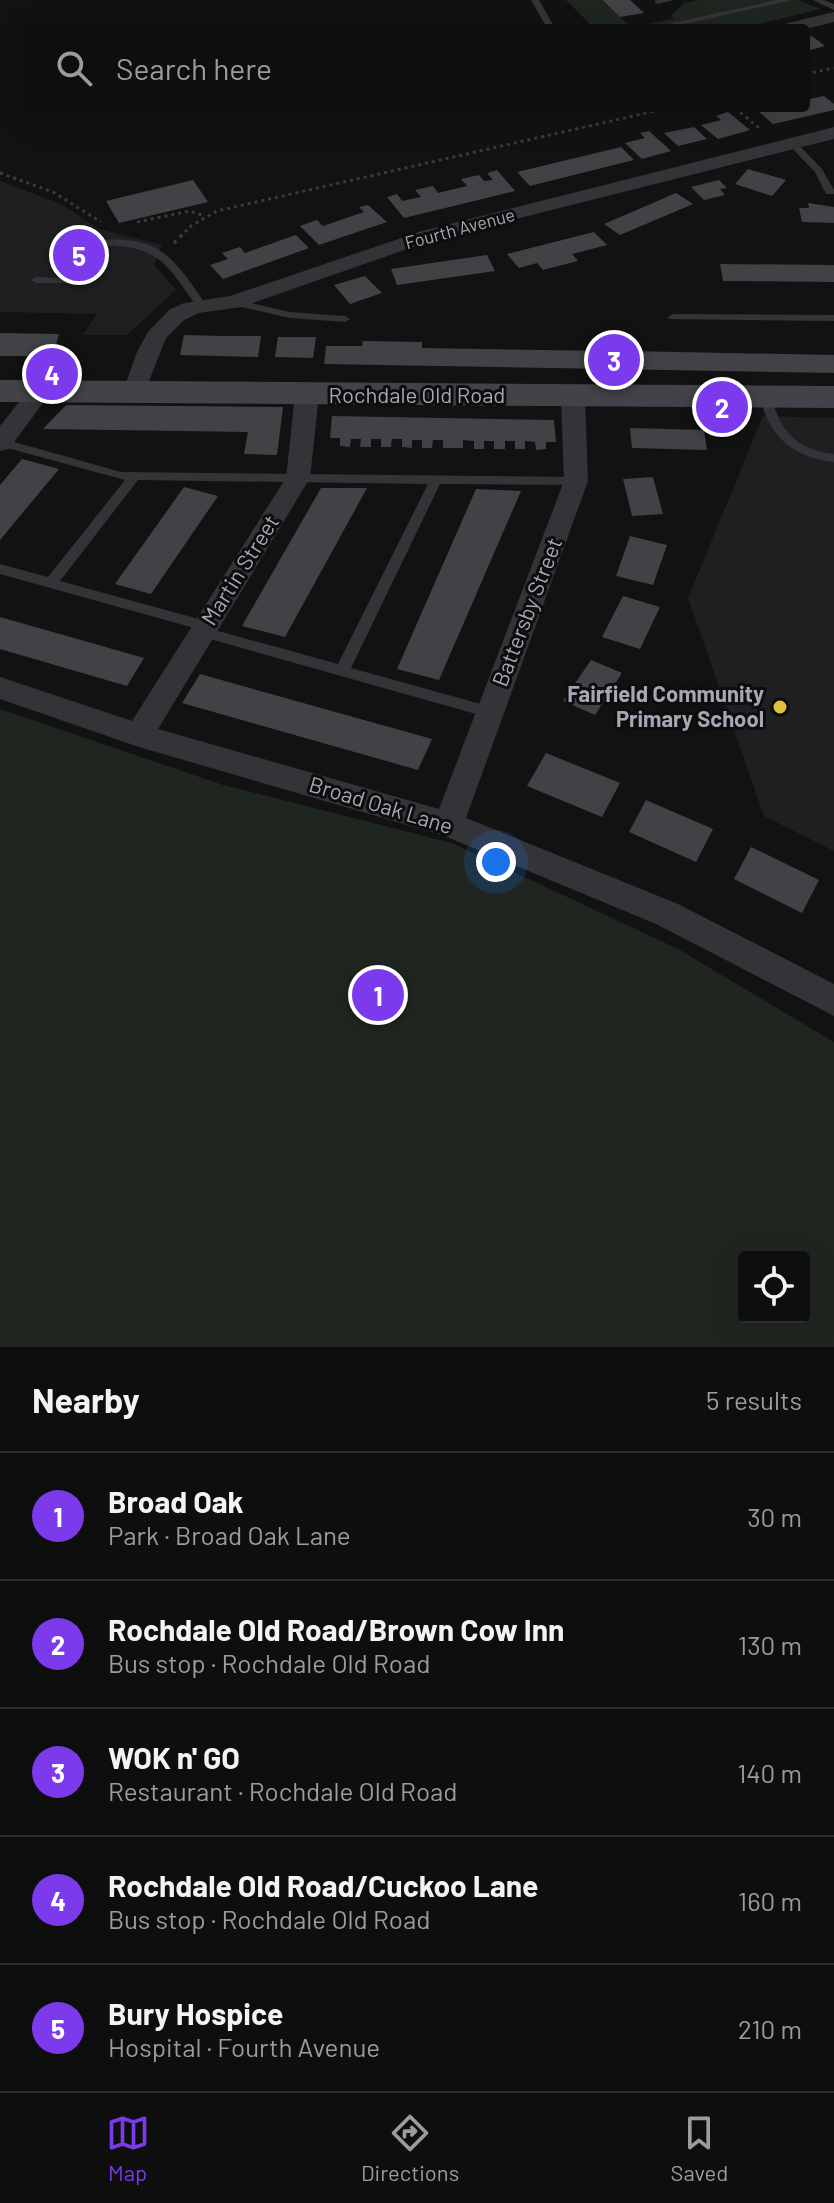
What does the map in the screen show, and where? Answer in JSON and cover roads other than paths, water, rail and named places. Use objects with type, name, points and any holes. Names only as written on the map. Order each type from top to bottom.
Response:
[{"type":"main road","name":"Rochdale Old Road","points":[[0,391],[834,397]]},
{"type":"street","points":[[806,24],[834,17]]},
{"type":"street","name":"Fourth Avenue","points":[[200,303],[233,302],[429,235],[834,133]]},
{"type":"street","points":[[135,391],[149,343],[175,317],[200,303]]},
{"type":"street","points":[[0,443],[39,392]]},
{"type":"street","name":"Martin Street","points":[[139,735],[298,478],[307,394]]},
{"type":"street","name":"Battersby Street","points":[[448,824],[576,481],[573,396]]},
{"type":"street","name":"Broad Oak Lane","points":[[0,688],[139,735],[448,824],[667,914],[834,1001]]},
{"type":"lane","points":[[535,0],[549,24]]},
{"type":"lane","points":[[658,2],[670,0]]},
{"type":"lane","points":[[673,24],[788,0]]},
{"type":"lane","points":[[817,0],[834,7]]},
{"type":"lane","points":[[792,143],[819,171],[830,192]]},
{"type":"lane","points":[[36,280],[73,281],[82,252],[100,242],[140,246],[164,256],[200,303]]},
{"type":"lane","points":[[233,302],[290,315],[345,319]]},
{"type":"lane","points":[[673,317],[834,318]]},
{"type":"lane","points":[[766,397],[773,423],[788,440],[810,453],[834,458]]},
{"type":"lane","points":[[0,443],[121,476],[576,481]]},
{"type":"lane","points":[[51,583],[135,476]]},
{"type":"lane","points":[[342,671],[436,479]]},
{"type":"lane","points":[[0,569],[490,712]]},
{"type":"place","name":"Bury Hospice","points":[[79,255]]},
{"type":"place","name":"WOK n' GO","points":[[614,360]]},
{"type":"place","name":"Rochdale Old Road/Cuckoo Lane","points":[[52,374]]},
{"type":"place","name":"Rochdale Old Road/Brown Cow Inn","points":[[722,407]]},
{"type":"place","name":"Fairfield Community Primary School","points":[[780,707]]},
{"type":"place","name":"Broad Oak","points":[[378,995]]}]
